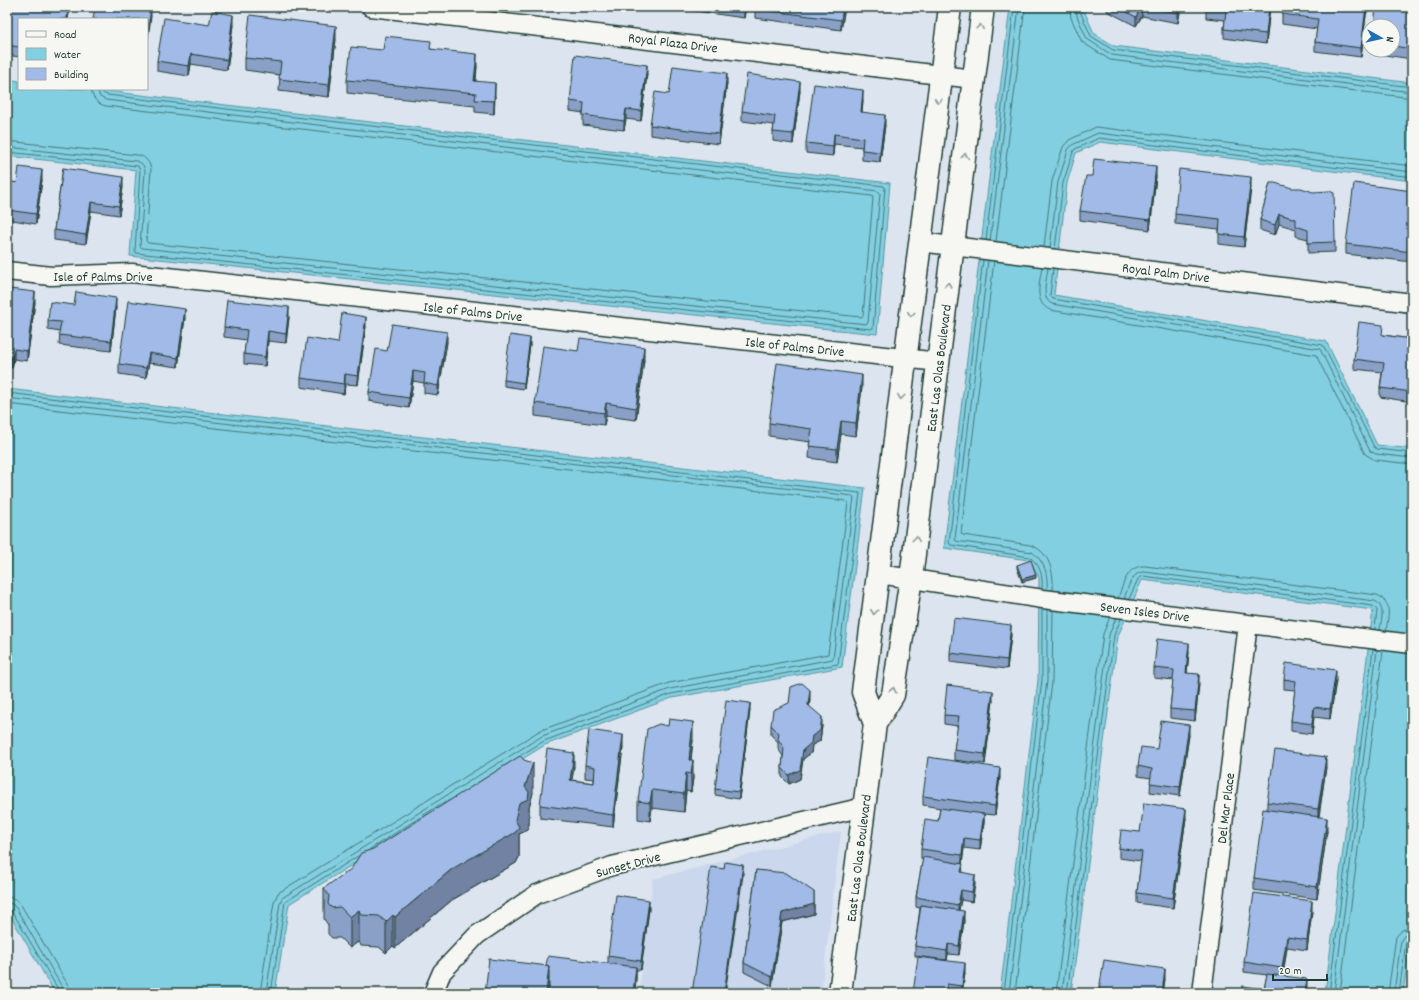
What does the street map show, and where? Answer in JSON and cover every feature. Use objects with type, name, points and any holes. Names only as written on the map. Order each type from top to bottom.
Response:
[{"type":"main road","name":"East Las Olas Boulevard","points":[[875,724],[863,692],[950,7]]},
{"type":"main road","name":"East Las Olas Boulevard","points":[[840,993],[875,724],[893,695],[911,578],[938,362],[963,247],[974,79],[983,7]]},
{"type":"street","name":"Royal Plaza Drive","points":[[372,7],[974,79]]},
{"type":"street","name":"Royal Palm Drive","points":[[920,242],[1412,302]]},
{"type":"street","name":"Isle of Palms Drive","points":[[7,271],[51,276],[132,273],[938,362]]},
{"type":"street","name":"Seven Isles Drive","points":[[879,574],[1043,598],[1412,644]]},
{"type":"street","name":"Del Mar Place","points":[[1202,993],[1248,624]]},
{"type":"street","name":"Sunset Drive","points":[[433,993],[442,972],[477,935],[537,894],[612,866],[864,807]]},
{"type":"shaded area","points":[[841,831],[821,993],[639,993],[653,879]]},
{"type":"water","points":[[1010,7],[1086,7],[1085,13],[1094,33],[1114,46],[1412,83],[1412,181],[1100,142],[1076,153],[1067,183],[1054,295],[1326,341],[1377,445],[1412,449],[1412,929],[1403,993],[1325,993],[1373,610],[1142,580],[1118,636],[1071,993],[1000,993],[1038,680],[1039,578],[1033,565],[1028,560],[944,548]]},
{"type":"water","points":[[7,79],[18,81],[18,90],[99,90],[890,183],[877,334],[130,256],[136,170],[7,156]]},
{"type":"water","points":[[7,389],[865,488],[842,667],[672,698],[545,745],[289,904],[275,993],[55,993],[7,910]]},
{"type":"building","points":[[7,7],[68,7],[67,18],[18,18],[18,47],[7,45]]},
{"type":"building","points":[[95,7],[151,8],[148,29],[148,18],[93,18]]},
{"type":"building","points":[[755,7],[843,7],[841,20],[755,9]]},
{"type":"building","points":[[1117,7],[1141,7],[1136,17]]},
{"type":"building","points":[[1145,7],[1179,7],[1178,13]]},
{"type":"building","points":[[1206,7],[1269,7],[1266,34],[1224,29],[1226,10]]},
{"type":"building","points":[[1283,7],[1366,7],[1365,18],[1361,18],[1361,48],[1315,42],[1318,19],[1282,14]]},
{"type":"building","points":[[1376,7],[1412,7],[1412,49],[1401,47],[1401,18],[1375,18]]},
{"type":"building","points":[[212,11],[233,15],[227,60],[191,54],[189,66],[157,61],[164,18],[209,25]]},
{"type":"building","points":[[250,15],[336,26],[329,85],[279,79],[281,62],[245,58]]},
{"type":"building","points":[[385,36],[431,41],[430,49],[477,54],[474,81],[495,83],[494,101],[475,100],[476,93],[347,80],[351,47],[383,50]]},
{"type":"building","points":[[575,55],[647,65],[641,111],[626,109],[624,121],[583,115],[584,103],[570,101]]},
{"type":"building","points":[[673,66],[727,73],[719,134],[650,125],[655,92],[669,94]]},
{"type":"building","points":[[747,74],[800,82],[793,134],[773,132],[775,116],[742,111]]},
{"type":"building","points":[[814,84],[863,90],[861,112],[885,115],[880,152],[862,150],[863,138],[834,134],[833,146],[806,143]]},
{"type":"building","points":[[1094,159],[1156,166],[1150,220],[1080,211],[1086,176],[1092,176]]},
{"type":"building","points":[[19,167],[42,170],[36,214],[7,210],[7,181],[17,183]]},
{"type":"building","points":[[63,168],[123,177],[119,206],[91,202],[86,235],[54,230]]},
{"type":"building","points":[[1179,169],[1251,177],[1244,237],[1219,234],[1220,219],[1175,214]]},
{"type":"building","points":[[1270,183],[1292,188],[1301,188],[1313,192],[1329,191],[1334,193],[1335,242],[1308,243],[1308,230],[1296,226],[1296,219],[1279,214],[1275,225],[1260,220]]},
{"type":"building","points":[[1354,183],[1412,191],[1412,252],[1346,244]]},
{"type":"building","points":[[10,289],[35,292],[27,351],[14,349],[12,358],[7,357],[7,310]]},
{"type":"building","points":[[76,292],[116,298],[111,341],[59,335],[61,322],[48,321],[50,302],[74,305]]},
{"type":"building","points":[[227,300],[289,307],[286,334],[268,331],[265,357],[244,354],[247,330],[224,327]]},
{"type":"building","points":[[128,301],[185,309],[178,358],[149,353],[146,368],[119,364]]},
{"type":"building","points":[[342,313],[366,317],[358,376],[345,374],[344,384],[301,378],[307,338],[338,343]]},
{"type":"building","points":[[1359,322],[1383,325],[1382,335],[1412,339],[1412,392],[1380,388],[1384,363],[1354,359]]},
{"type":"building","points":[[392,324],[447,332],[438,386],[424,383],[425,373],[413,371],[409,398],[369,392],[376,349],[387,351]]},
{"type":"building","points":[[510,335],[530,338],[524,383],[504,380]]},
{"type":"building","points":[[580,338],[644,347],[636,408],[606,403],[604,413],[535,403],[543,346],[578,351]]},
{"type":"building","points":[[777,363],[862,375],[856,423],[841,421],[837,449],[809,446],[812,429],[769,423]]},
{"type":"building","points":[[1031,560],[1036,575],[1022,579],[1017,565]]},
{"type":"building","points":[[954,618],[1011,625],[1007,660],[950,653]]},
{"type":"building","points":[[1157,639],[1189,643],[1186,673],[1199,674],[1195,711],[1170,709],[1174,670],[1154,668]]},
{"type":"building","points":[[1286,663],[1336,670],[1330,709],[1314,707],[1312,724],[1291,721],[1296,681],[1284,679]]},
{"type":"building","points":[[802,683],[810,690],[808,705],[822,717],[820,731],[812,736],[811,743],[803,750],[800,770],[789,775],[782,768],[784,748],[778,739],[779,733],[771,725],[773,710],[789,703],[791,687]]},
{"type":"building","points":[[947,685],[993,691],[985,754],[954,750],[959,716],[944,715]]},
{"type":"building","points":[[726,700],[750,703],[739,792],[715,789]]},
{"type":"building","points":[[669,719],[693,722],[689,760],[693,760],[691,774],[686,773],[684,794],[652,790],[650,803],[638,801],[647,729],[659,724],[668,726]]},
{"type":"building","points":[[1161,721],[1189,725],[1180,787],[1150,783],[1152,769],[1138,766],[1141,747],[1157,749]]},
{"type":"building","points":[[589,730],[623,735],[613,815],[540,805],[547,749],[574,753],[570,780],[594,783],[595,767],[585,765]]},
{"type":"building","points":[[1275,750],[1326,757],[1318,809],[1267,802]]},
{"type":"building","points":[[520,756],[524,760],[533,763],[525,787],[529,792],[528,799],[519,803],[515,820],[519,827],[516,832],[452,869],[395,917],[393,915],[386,922],[379,916],[361,915],[359,910],[350,917],[340,907],[332,908],[328,904],[329,896],[324,888],[351,869],[361,853],[373,849]]},
{"type":"building","points":[[928,757],[1000,768],[995,806],[923,796]]},
{"type":"building","points":[[1144,803],[1186,809],[1173,898],[1137,893],[1142,852],[1119,848],[1121,830],[1140,832]]},
{"type":"building","points":[[940,808],[984,814],[980,840],[964,838],[962,855],[921,849],[925,819],[938,821]]},
{"type":"building","points":[[1263,809],[1327,818],[1317,887],[1254,878]]},
{"type":"building","points":[[923,857],[963,864],[961,872],[975,875],[972,892],[961,890],[958,905],[916,897]]},
{"type":"building","points":[[725,862],[743,865],[724,993],[692,993],[711,867],[724,869]]},
{"type":"building","points":[[756,870],[786,873],[814,892],[814,904],[782,913],[772,977],[744,963]]},
{"type":"building","points":[[1254,893],[1312,901],[1307,940],[1287,937],[1282,968],[1244,962]]},
{"type":"building","points":[[616,895],[649,900],[641,961],[608,956]]},
{"type":"building","points":[[921,905],[964,911],[959,946],[948,944],[947,951],[915,946]]},
{"type":"building","points":[[548,956],[636,967],[633,993],[549,993],[549,966],[546,965]]},
{"type":"building","points":[[918,957],[965,963],[962,986],[947,984],[946,993],[913,993]]},
{"type":"building","points":[[489,959],[549,966],[546,993],[485,993]]},
{"type":"building","points":[[1104,960],[1165,969],[1162,993],[1113,993],[1099,990]]},
{"type":"building","points":[[1267,974],[1307,979],[1305,993],[1241,993],[1242,986],[1264,989]]}]
